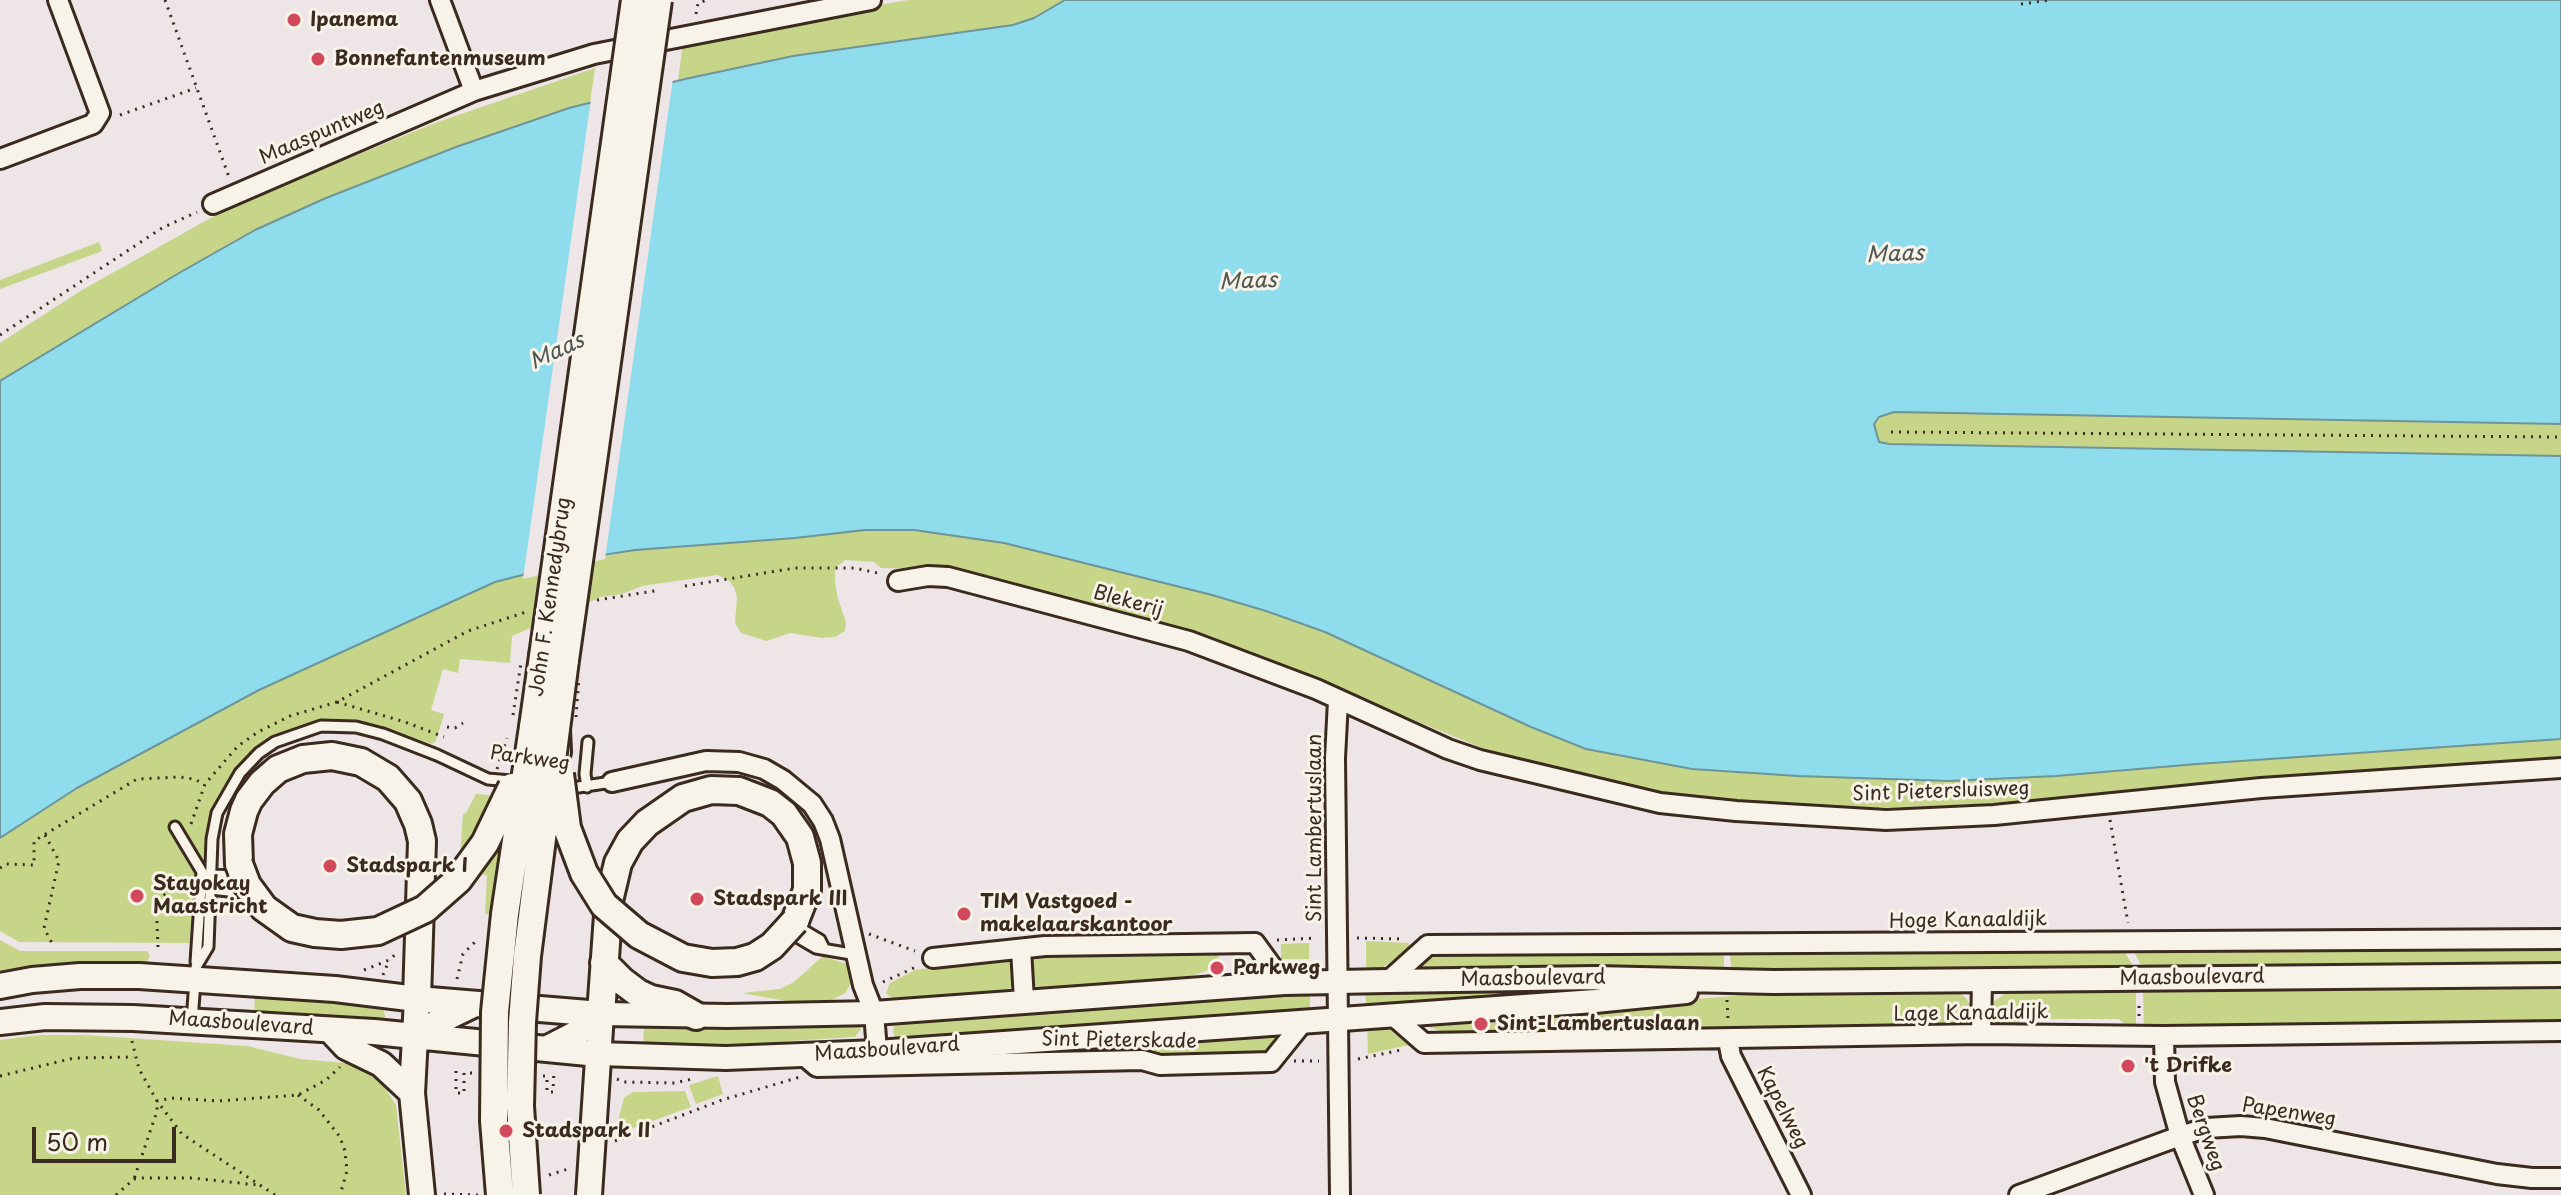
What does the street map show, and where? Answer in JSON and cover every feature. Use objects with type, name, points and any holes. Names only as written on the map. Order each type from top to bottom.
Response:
[{"type":"main road","name":"John F. Kennedybrug","points":[[526,1195],[520,1106],[522,1022],[536,878],[544,728],[635,0]]},
{"type":"main road","name":"John F. Kennedybrug","points":[[500,1195],[493,1092],[498,968],[517,820],[544,728],[658,0]]},
{"type":"main road","points":[[422,1195],[412,1093],[417,999],[423,853],[414,812],[388,778],[361,762],[332,756],[303,759],[278,769],[262,783],[244,811],[238,834],[247,885],[264,908],[292,928],[315,933],[378,931],[401,922],[436,901],[473,862],[544,728]]},
{"type":"main road","points":[[544,728],[574,851],[599,899],[630,929],[675,955],[721,963],[745,960],[764,952],[784,936],[799,930],[808,872],[806,854],[796,829],[779,809],[755,795],[720,789],[683,798],[657,815],[630,841],[615,874],[609,901],[604,963],[589,1195]]},
{"type":"main road","points":[[604,963],[638,993],[675,1004],[696,1016]]},
{"type":"main road","name":"Maasboulevard","points":[[0,986],[80,976],[196,973],[417,999],[601,1014]]},
{"type":"main road","points":[[414,1037],[476,1003]]},
{"type":"main road","points":[[546,1049],[577,1033],[601,1014]]},
{"type":"main road","name":"Maasboulevard","points":[[0,1022],[73,1016],[192,1021],[598,1054]]},
{"type":"main road","points":[[330,1030],[346,1047],[381,1064],[412,1093]]},
{"type":"street","points":[[0,159],[93,124],[100,113],[58,0]]},
{"type":"street","points":[[440,0],[474,91]]},
{"type":"street","name":"Maaspuntweg","points":[[213,204],[474,91],[594,54],[871,0]]},
{"type":"street","name":"Blekerij","points":[[898,581],[928,576],[948,577],[1189,641],[1316,689],[1338,701]]},
{"type":"street","name":"Sint Pietersluisweg","points":[[1338,701],[1480,760],[1660,803],[1886,820],[1994,815],[2277,787],[2561,768]]},
{"type":"street","name":"Sint Lambertuslaan","points":[[1338,701],[1335,758],[1340,1195]]},
{"type":"street","name":"Parkweg","points":[[617,778],[696,763],[729,761],[764,769],[793,786],[812,804],[827,829],[863,985],[874,1013],[878,1059]]},
{"type":"street","name":"Hoge Kanaaldijk","points":[[1388,981],[1428,945],[2561,939]]},
{"type":"street","points":[[930,957],[1045,946],[1255,943],[1284,983]]},
{"type":"street","points":[[1021,949],[1024,1000]]},
{"type":"street","name":"Maasboulevard","points":[[601,1014],[874,1013],[1284,983],[1595,978],[1774,982],[2561,975]]},
{"type":"street","points":[[1981,1034],[1982,979]]},
{"type":"street","name":"Maasboulevard","points":[[598,1054],[810,1061],[878,1059],[1304,1021],[1595,1001],[1774,982]]},
{"type":"street","name":"Lage Kanaaldijk","points":[[1392,1015],[1424,1043],[1981,1034],[2164,1036],[2561,1031]]},
{"type":"street","name":"Sint Pieterskade","points":[[878,1059],[1142,1060],[1160,1065],[1271,1062],[1304,1021]]},
{"type":"street","name":"Bergweg","points":[[2164,1036],[2165,1082],[2180,1136],[2204,1195]]},
{"type":"street","name":"Kapelweg","points":[[1728,1040],[1731,1056],[1801,1195]]},
{"type":"street","name":"Papenweg","points":[[2019,1195],[2206,1128],[2252,1126],[2497,1174],[2561,1178]]},
{"type":"lane","name":"Parkweg","points":[[207,874],[214,826],[223,801],[247,764],[275,742],[313,727],[342,725],[383,734],[488,779],[564,789],[587,787],[617,778]]},
{"type":"lane","points":[[587,787],[588,742]]},
{"type":"lane","points":[[175,827],[207,874],[211,889],[208,947],[196,973]]},
{"type":"lane","points":[[207,874],[242,877],[246,872]]},
{"type":"lane","points":[[192,1021],[207,874]]},
{"type":"lane","points":[[211,889],[243,891],[249,896]]},
{"type":"lane","points":[[799,930],[816,948],[857,955]]},
{"type":"path","points":[[165,0],[235,195]]},
{"type":"path","points":[[2021,4],[2051,0]]},
{"type":"path","points":[[93,124],[196,88]]},
{"type":"path","points":[[0,335],[162,228],[213,204]]},
{"type":"path","points":[[1891,432],[2561,437]]},
{"type":"path","points":[[685,586],[811,567],[875,571],[898,581]]},
{"type":"path","points":[[586,602],[660,590]]},
{"type":"path","points":[[189,833],[205,784],[238,746],[258,732],[290,716],[337,702],[458,636],[498,619],[531,611]]},
{"type":"path","points":[[337,702],[444,737]]},
{"type":"path","points":[[447,727],[455,728],[463,723]]},
{"type":"path","points":[[0,868],[6,864],[34,865],[34,841],[137,779],[179,777],[205,784]]},
{"type":"path","points":[[2106,803],[2127,909],[2126,941]]},
{"type":"path","points":[[45,834],[59,861],[44,928],[54,947]]},
{"type":"path","points":[[158,947],[156,900],[207,874]]},
{"type":"path","points":[[860,931],[930,957]]},
{"type":"path","points":[[457,985],[463,954],[475,942]]},
{"type":"path","points":[[384,980],[383,970],[399,949]]},
{"type":"path","points":[[874,985],[930,957]]},
{"type":"path","points":[[355,975],[378,962],[389,960]]},
{"type":"path","points":[[2139,979],[2139,1036]]},
{"type":"path","points":[[132,1038],[134,1057],[146,1085],[182,1134],[275,1195]]},
{"type":"path","points":[[1350,1060],[1413,1047]]},
{"type":"path","points":[[0,1076],[74,1058],[134,1057]]},
{"type":"path","points":[[157,1101],[218,1101],[298,1095],[326,1080],[345,1061]]},
{"type":"path","points":[[592,1150],[722,1100],[796,1079],[810,1061]]},
{"type":"path","points":[[456,1071],[456,1093],[464,1093],[464,1073],[472,1073]]},
{"type":"path","points":[[547,1078],[547,1092],[553,1092],[553,1075]]},
{"type":"path","points":[[615,1079],[624,1082],[685,1081]]},
{"type":"path","points":[[298,1095],[319,1110],[334,1129],[345,1151],[347,1171],[340,1195]]},
{"type":"path","points":[[116,1195],[134,1179],[152,1131],[157,1101]]},
{"type":"path","points":[[134,1179],[192,1178],[260,1185]]},
{"type":"path","points":[[444,1194],[471,1194]]},
{"type":"green space","points":[[909,0],[1065,0],[1034,18],[1013,25],[793,56],[678,80],[683,43]]},
{"type":"green space","points":[[595,68],[590,103],[456,147],[326,198],[256,230],[0,380],[0,343],[82,290],[232,206],[435,123]]},
{"type":"green space","points":[[99,242],[102,251],[0,289],[0,280]]},
{"type":"green space","points":[[1894,412],[2561,424],[2561,456],[1879,442],[1874,424],[1879,417]]},
{"type":"green space","points":[[865,530],[914,530],[1004,543],[1212,595],[1325,632],[1531,727],[1586,749],[1692,769],[1949,781],[2561,739],[2561,763],[2173,785],[2023,801],[1938,806],[1831,809],[1652,791],[1559,771],[1477,746],[1215,638],[1168,623],[916,569],[881,568],[874,562],[845,560],[835,568],[835,581],[846,622],[845,631],[835,637],[790,633],[767,641],[741,633],[735,623],[737,597],[734,587],[718,575],[642,586],[622,594],[601,597],[512,636],[510,663],[460,659],[458,673],[443,669],[431,710],[444,714],[436,741],[432,744],[351,720],[313,722],[277,734],[239,764],[211,814],[205,874],[194,886],[190,943],[19,942],[0,931],[0,838],[77,788],[259,690],[495,582],[521,575],[635,550]]},
{"type":"green space","points":[[476,794],[520,798],[511,915],[485,914],[487,875],[465,873],[450,861],[460,855],[463,814]]},
{"type":"green space","points":[[0,940],[20,951],[147,951],[150,955],[146,964],[69,963],[0,973]]},
{"type":"green space","points":[[1366,941],[1409,943],[1409,949],[1375,973],[1366,973]]},
{"type":"green space","points":[[1309,943],[1309,959],[1281,959],[1281,944]]},
{"type":"green space","points":[[2561,943],[2561,963],[2142,967],[2131,946]]},
{"type":"green space","points":[[2122,947],[2134,968],[1731,970],[1730,952]]},
{"type":"green space","points":[[1724,952],[1724,971],[1412,972],[1434,953]]},
{"type":"green space","points":[[1219,955],[1218,967],[1176,981],[1043,990],[1032,984],[1030,965],[1040,958]]},
{"type":"green space","points":[[823,956],[849,965],[856,976],[845,993],[828,1002],[797,1003],[742,993],[780,989],[794,982]]},
{"type":"green space","points":[[1012,957],[1015,981],[1009,989],[1000,993],[896,1001],[886,993],[890,983],[915,970]]},
{"type":"green space","points":[[1365,986],[1597,989],[1366,1008]]},
{"type":"green space","points":[[2561,986],[2561,1024],[2144,1030],[2143,990]]},
{"type":"green space","points":[[1954,989],[1966,998],[1972,1009],[1969,1020],[1959,1028],[1448,1034],[1416,1022],[1429,1017],[1469,1023],[1517,1022],[1555,1010],[1770,993]]},
{"type":"green space","points":[[2009,990],[2136,990],[2136,1030],[2131,1030],[2119,1019],[2022,1019],[2013,1030],[1995,1028],[1990,1024],[1990,1005]]},
{"type":"green space","points":[[1310,991],[1310,1014],[897,1041],[893,1032],[895,1022]]},
{"type":"green space","points":[[255,994],[370,999],[383,1006],[385,1017],[381,1023],[254,1015]]},
{"type":"green space","points":[[1367,1023],[1389,1024],[1406,1037],[1409,1045],[1368,1054]]},
{"type":"green space","points":[[859,1024],[861,1029],[855,1037],[789,1041],[730,1053],[643,1052],[644,1025]]},
{"type":"green space","points":[[1285,1031],[1272,1048],[1263,1052],[914,1060]]},
{"type":"green space","points":[[39,1035],[85,1035],[247,1046],[300,1059],[358,1067],[381,1082],[396,1105],[406,1195],[0,1195],[0,1040]]},
{"type":"green space","points":[[718,1076],[723,1094],[696,1104],[689,1085]]},
{"type":"green space","points":[[685,1091],[691,1107],[622,1132],[615,1131],[624,1098],[633,1092]]},
{"type":"water","name":"Maas","points":[[1065,0],[2561,0],[2561,424],[1894,412],[1879,417],[1874,424],[1879,442],[1889,444],[2561,456],[2561,739],[1949,781],[1692,769],[1586,749],[1531,727],[1325,632],[1212,595],[1004,543],[914,530],[865,530],[635,550],[597,556],[495,582],[259,690],[77,788],[0,838],[0,381],[255,230],[326,198],[456,147],[569,108],[685,79],[793,56],[1013,25],[1034,18]]},
{"type":"pier","points":[[673,78],[605,559],[523,579],[591,99]]},
{"type":"place","name":"Ipanema","points":[[294,20]]},
{"type":"place","name":"Bonnefantenmuseum","points":[[318,59]]},
{"type":"place","name":"Stadspark I","points":[[330,866]]},
{"type":"place","name":"Stayokay Maastricht","points":[[137,896]]},
{"type":"place","name":"Stadspark III","points":[[697,899]]},
{"type":"place","name":"TIM Vastgoed - makelaarskantoor","points":[[964,914]]},
{"type":"place","name":"Parkweg","points":[[1217,968]]},
{"type":"place","name":"Sint-Lambertuslaan","points":[[1481,1024]]},
{"type":"place","name":"'t Drifke","points":[[2128,1066]]},
{"type":"place","name":"Stadspark II","points":[[506,1131]]}]
